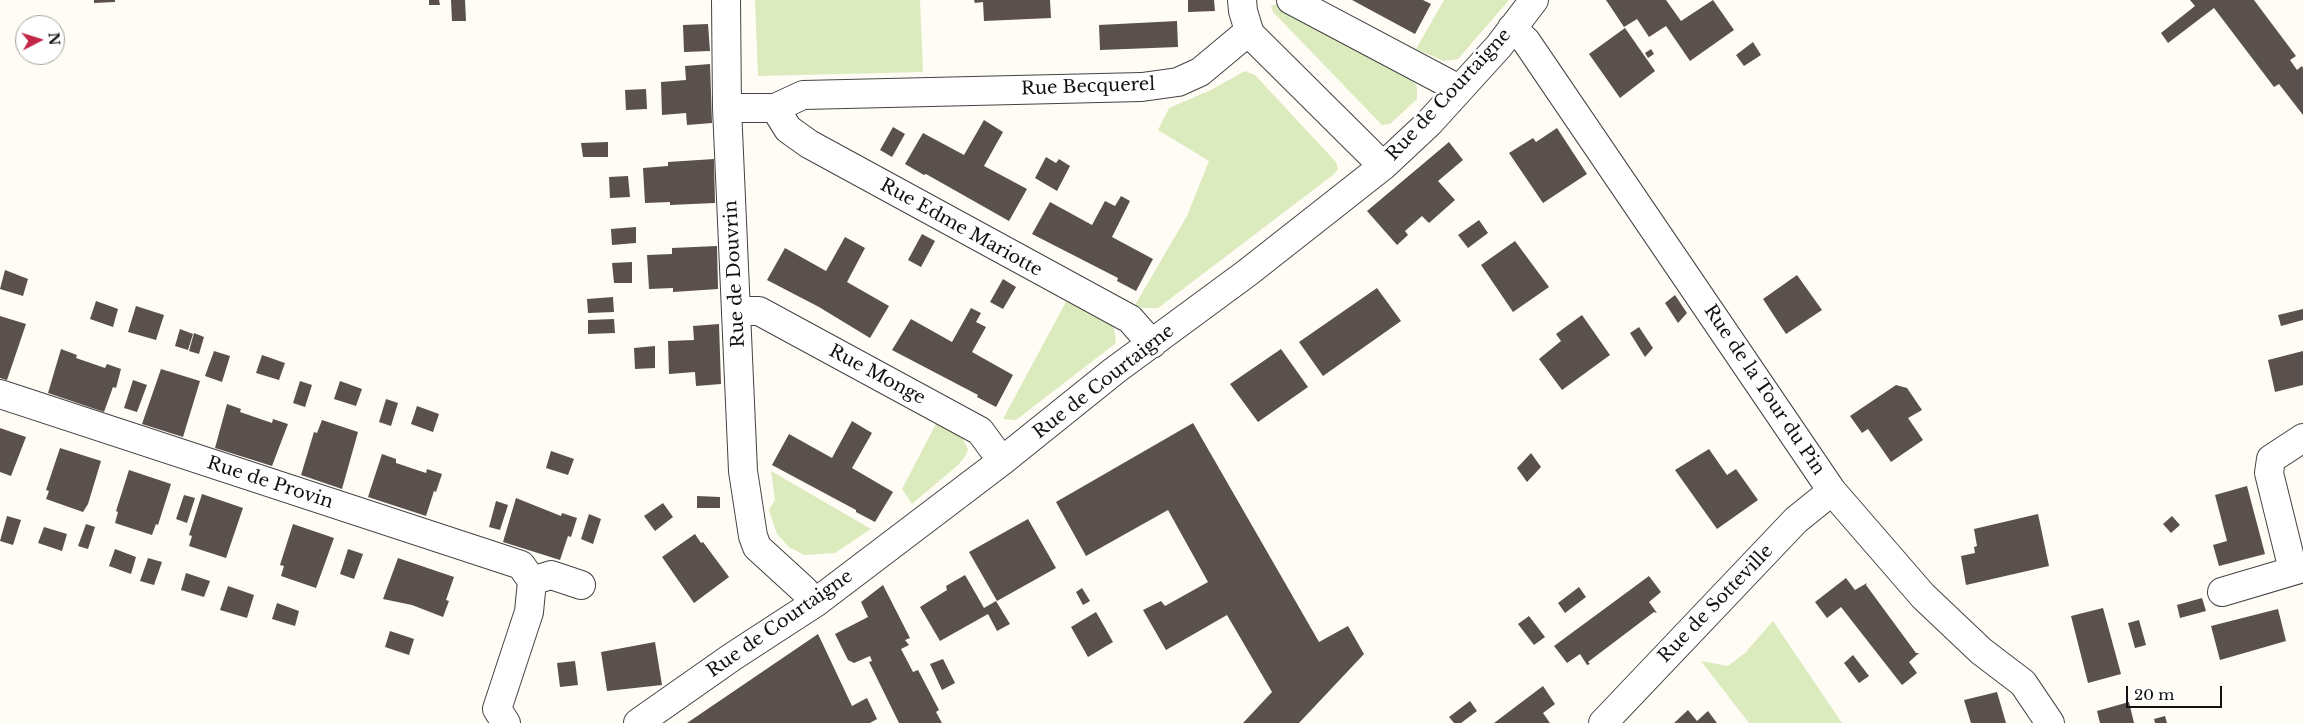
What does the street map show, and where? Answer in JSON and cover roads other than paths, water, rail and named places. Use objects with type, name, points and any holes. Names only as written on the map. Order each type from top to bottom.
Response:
[{"type":"street","name":"Rue de Douvrin","points":[[726,0],[728,108],[742,471],[753,536],[757,547],[804,590],[815,603]]},
{"type":"street","points":[[1242,0],[1243,11],[1250,34],[1383,166]]},
{"type":"street","points":[[1291,0],[1458,89]]},
{"type":"street","name":"Rue de Courtaigne","points":[[638,723],[732,657],[815,603],[1002,462],[1114,371],[1247,273],[1383,166],[1429,123],[1499,46],[1534,0]]},
{"type":"street","name":"Rue de la Tour du Pin","points":[[1512,28],[1532,50],[1832,491],[1923,596],[1981,651],[2023,683],[2050,723]]},
{"type":"street","name":"Rue Becquerel","points":[[728,108],[775,108],[803,95],[1142,87],[1178,82],[1200,72],[1242,37],[1250,34]]},
{"type":"street","name":"Rue Edme Mariotte","points":[[775,108],[788,129],[809,144],[1130,319],[1152,344]]},
{"type":"street","name":"Rue Monge","points":[[737,311],[759,312],[980,431],[1002,462]]},
{"type":"street","name":"Rue de Provin","points":[[0,394],[522,566],[532,581]]},
{"type":"street","points":[[2222,592],[2298,569],[2269,473],[2272,459],[2303,438]]},
{"type":"street","name":"Rue de Sotteville","points":[[1603,723],[1796,520],[1832,491]]},
{"type":"street","points":[[506,723],[497,709],[529,612],[532,581],[551,575],[581,585]]}]
